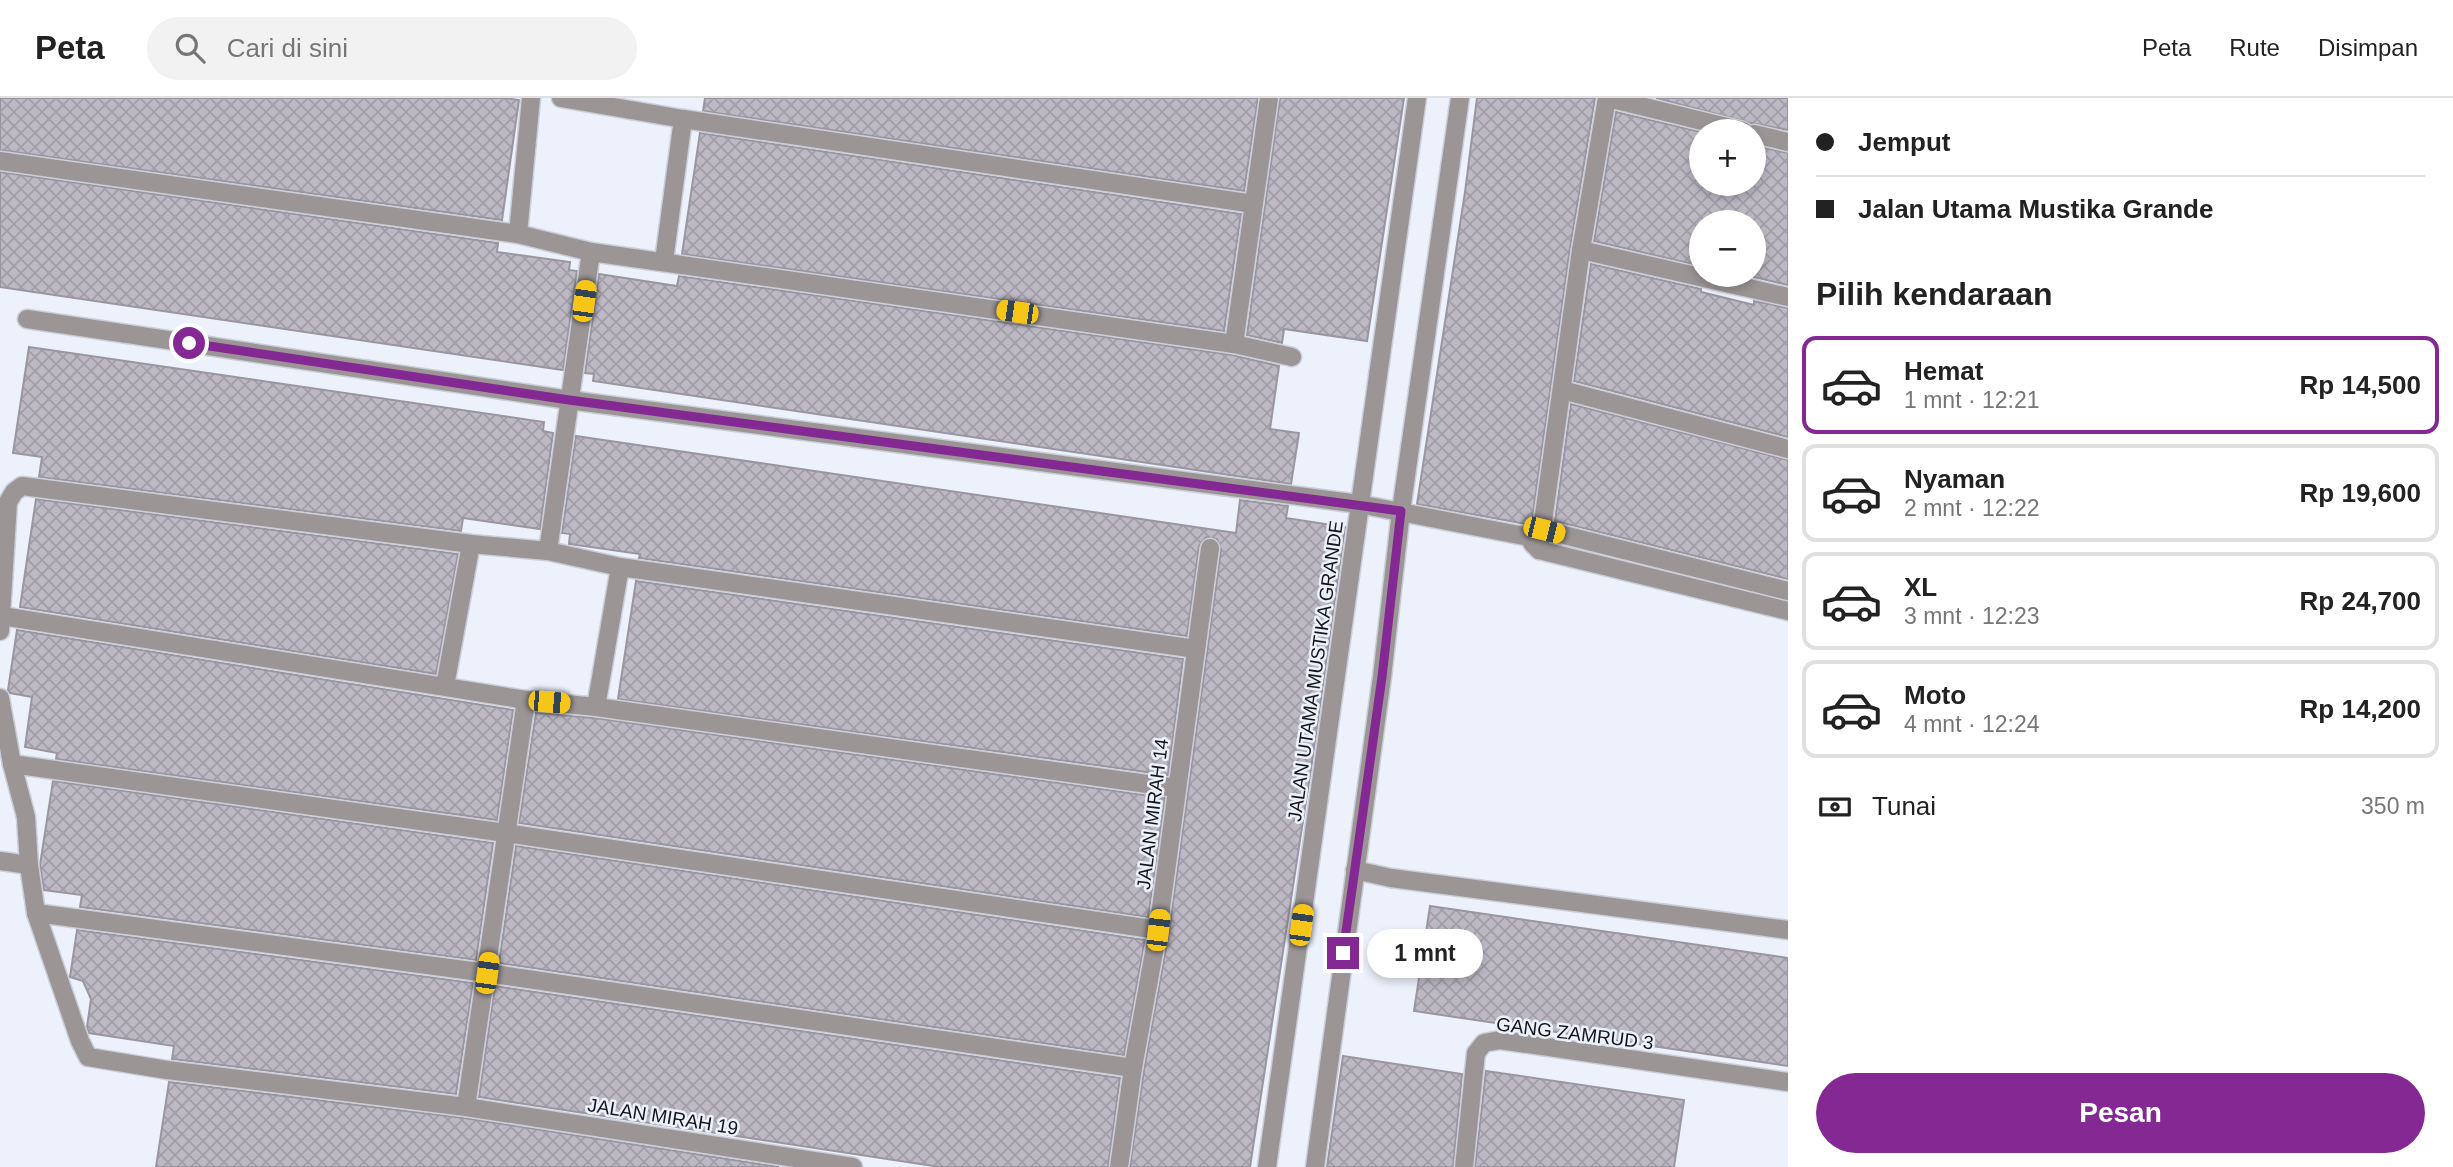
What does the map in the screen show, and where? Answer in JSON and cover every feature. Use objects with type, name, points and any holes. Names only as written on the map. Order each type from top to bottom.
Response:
[{"type":"street","points":[[518,234],[531,98]]},
{"type":"street","points":[[561,98],[605,101],[684,119],[1254,204]]},
{"type":"street","points":[[1234,344],[1269,98]]},
{"type":"street","name":"JALAN UTAMA MUSTIKA GRANDE","points":[[1266,1167],[1417,98]]},
{"type":"street","points":[[1315,1167],[1382,677],[1401,511],[1460,98]]},
{"type":"street","points":[[1539,550],[1544,530],[1581,250],[1607,98],[1694,119]]},
{"type":"street","points":[[664,261],[684,119]]},
{"type":"street","points":[[1766,137],[1788,142]]},
{"type":"street","points":[[0,161],[518,234],[591,252],[1234,344],[1292,357]]},
{"type":"street","points":[[1581,250],[1788,297]]},
{"type":"street","points":[[548,551],[591,252]]},
{"type":"street","points":[[27,319],[569,400],[1359,504],[1524,536],[1544,530],[1788,591]]},
{"type":"street","points":[[1562,390],[1788,449]]},
{"type":"street","points":[[1176,789],[596,707],[526,700],[445,686],[1,624],[8,502],[22,486],[471,544],[548,551],[620,567],[1196,649]]},
{"type":"street","points":[[1524,536],[1539,550],[1788,611]]},
{"type":"street","points":[[445,686],[471,544]]},
{"type":"street","name":"JALAN MIRAH 14","points":[[1119,1167],[1133,1068],[1158,930],[1210,548]]},
{"type":"street","points":[[596,707],[620,567]]},
{"type":"street","points":[[0,698],[12,764],[26,817],[36,913],[487,973],[1133,1068]]},
{"type":"street","points":[[466,1107],[526,700]]},
{"type":"street","points":[[12,764],[506,832],[1158,930]]},
{"type":"street","points":[[0,861],[29,865]]},
{"type":"street","points":[[1355,870],[1391,878],[1788,930]]},
{"type":"street","name":"JALAN MIRAH 19","points":[[36,913],[80,1041],[88,1056],[167,1070],[466,1107],[853,1167]]},
{"type":"street","name":"GANG ZAMRUD 3","points":[[1464,1167],[1476,1053],[1484,1043],[1500,1040],[1788,1082]]},
{"type":"building","points":[[0,98],[519,100],[502,220],[0,150]]},
{"type":"building","points":[[705,98],[1258,98],[1244,191],[703,111]]},
{"type":"building","points":[[1280,98],[1404,98],[1367,341],[1284,329],[1282,343],[1247,335]]},
{"type":"building","points":[[1477,98],[1595,98],[1570,248],[1532,520],[1526,524],[1417,504]]},
{"type":"building","points":[[1656,98],[1788,98],[1788,130],[1766,126],[1766,119],[1736,119]]},
{"type":"building","points":[[1616,112],[1689,129],[1689,196],[1766,196],[1766,148],[1788,153],[1788,285],[1766,280],[1766,210],[1689,210],[1689,263],[1594,241]]},
{"type":"building","points":[[700,133],[1241,214],[1224,331],[682,254]]},
{"type":"building","points":[[0,172],[498,243],[497,252],[570,262],[569,270],[577,271],[563,370],[0,287]]},
{"type":"building","points":[[1591,264],[1701,289],[1701,292],[1754,305],[1754,301],[1788,308],[1788,437],[1574,381]]},
{"type":"building","points":[[599,274],[677,286],[679,276],[1232,355],[1279,366],[1270,429],[1299,433],[1291,484],[593,381],[594,374],[585,373]]},
{"type":"building","points":[[29,347],[544,422],[543,431],[553,433],[540,529],[463,518],[461,531],[39,477],[42,457],[13,453]]},
{"type":"building","points":[[1571,404],[1788,460],[1788,579],[1555,521]]},
{"type":"building","points":[[576,436],[1236,533],[1240,500],[1288,506],[1286,518],[1345,527],[1250,1167],[1130,1167],[1169,932],[1221,550],[1217,539],[1206,537],[1199,546],[1187,636],[639,558],[640,554],[569,544],[570,534],[562,533]]},
{"type":"building","points":[[36,499],[458,554],[436,674],[20,607]]},
{"type":"building","points":[[636,581],[1183,659],[1168,775],[618,699]]},
{"type":"building","points":[[17,630],[513,710],[497,820],[56,759],[57,753],[25,747],[32,697],[10,693],[8,690]]},
{"type":"building","points":[[536,713],[595,718],[1165,798],[1148,917],[519,823]]},
{"type":"building","points":[[53,781],[493,843],[476,960],[80,907],[82,895],[44,890],[40,865]]},
{"type":"building","points":[[516,846],[1145,940],[1124,1055],[499,963]]},
{"type":"building","points":[[1430,906],[1788,958],[1788,1066],[1414,1011]]},
{"type":"building","points":[[77,930],[473,983],[456,1094],[172,1059],[174,1046],[89,1033],[87,1027],[91,999],[83,981],[70,977]]},
{"type":"building","points":[[495,986],[1120,1078],[1108,1167],[940,1167],[479,1097]]},
{"type":"building","points":[[1343,1056],[1462,1074],[1453,1167],[1327,1167]]},
{"type":"building","points":[[1486,1071],[1684,1100],[1674,1167],[1475,1167]]},
{"type":"building","points":[[169,1082],[464,1118],[779,1167],[156,1167]]},
{"type":"route","points":[[189,343],[569,400],[1401,511],[1382,677],[1343,953]]}]
